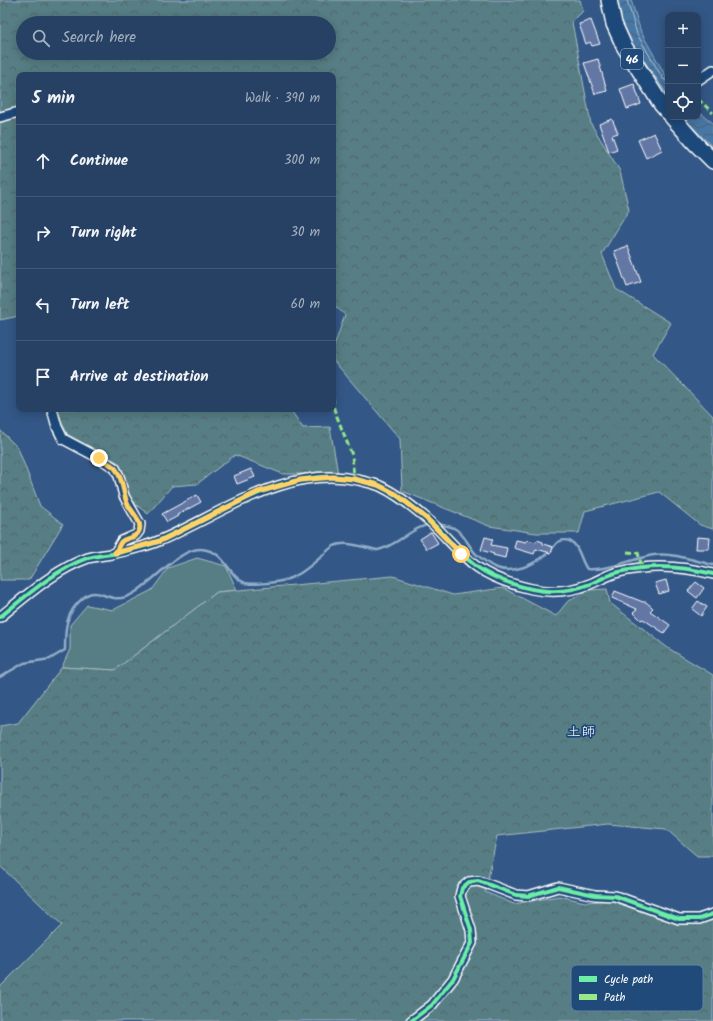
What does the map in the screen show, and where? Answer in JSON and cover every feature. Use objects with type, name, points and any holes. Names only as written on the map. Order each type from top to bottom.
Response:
[{"type":"main road","name":"46","points":[[609,0],[614,24],[624,46],[665,104]]},
{"type":"main road","points":[[675,120],[713,161]]},
{"type":"street","points":[[701,78],[713,70]]},
{"type":"street","points":[[0,117],[16,113]]},
{"type":"street","points":[[53,412],[57,427],[63,438],[115,468],[119,476],[124,496],[140,524],[139,531],[136,535],[122,541],[115,553]]},
{"type":"street","points":[[0,617],[42,584],[69,567],[89,558],[160,541],[258,492],[300,480],[333,477],[354,479],[378,485],[396,494],[426,518],[461,554],[479,568],[502,580],[533,589],[564,591],[589,585],[618,572],[642,567],[671,566],[713,574]]},
{"type":"street","points":[[411,1021],[432,1005],[453,979],[472,943],[471,930],[460,896],[462,888],[469,882],[478,881],[516,896],[528,896],[558,888],[595,895],[615,896],[678,919],[699,919],[713,914]]},
{"type":"green space","points":[[0,0],[580,0],[583,11],[572,22],[591,124],[620,171],[629,210],[602,254],[616,289],[671,323],[653,354],[713,416],[713,529],[700,525],[659,492],[585,511],[579,533],[536,533],[489,526],[402,491],[400,439],[336,364],[336,340],[345,315],[336,307],[336,72],[16,72],[16,317],[0,320]]},
{"type":"green space","points":[[58,412],[292,412],[303,428],[330,427],[338,474],[283,474],[235,455],[197,484],[172,486],[148,514],[131,501],[119,463],[67,434]]},
{"type":"green space","points":[[0,430],[18,448],[40,506],[63,524],[29,580],[0,580]]},
{"type":"green space","points":[[197,558],[226,566],[237,590],[217,592],[115,670],[62,667],[70,649],[70,625],[87,605],[113,610],[152,590],[168,568]]},
{"type":"green space","points":[[393,576],[453,595],[503,588],[556,616],[567,602],[589,590],[607,589],[610,603],[668,648],[713,675],[713,856],[697,856],[666,829],[608,824],[497,836],[485,892],[514,904],[559,896],[585,902],[610,900],[675,923],[699,923],[713,919],[713,1021],[0,1021],[0,987],[62,925],[0,866],[0,726],[18,723],[62,667],[115,670],[217,592]]},
{"type":"water","points":[[615,0],[631,0],[641,32],[665,75],[665,99],[628,45]]},
{"type":"water","points":[[701,113],[713,123],[713,147],[685,120],[701,120]]},
{"type":"building","points":[[591,20],[600,44],[592,46],[590,42],[586,44],[579,24]]},
{"type":"building","points":[[598,59],[607,91],[595,94],[584,63]]},
{"type":"building","points":[[634,84],[641,104],[627,109],[620,89]]},
{"type":"building","points":[[612,119],[618,133],[612,135],[617,149],[609,152],[599,124]]},
{"type":"building","points":[[654,133],[662,150],[646,158],[638,140]]},
{"type":"building","points":[[628,246],[641,282],[627,287],[614,251]]},
{"type":"building","points":[[251,469],[255,477],[237,484],[234,476]]},
{"type":"building","points":[[197,495],[201,502],[167,522],[162,514]]},
{"type":"building","points":[[431,532],[438,543],[427,549],[420,539]]},
{"type":"building","points":[[485,537],[493,539],[491,545],[507,548],[505,558],[481,550]]},
{"type":"building","points":[[697,537],[710,538],[709,549],[696,549]]},
{"type":"building","points":[[516,540],[536,542],[537,540],[543,542],[543,544],[553,547],[551,553],[536,549],[534,554],[514,548]]},
{"type":"building","points":[[666,580],[669,591],[659,594],[655,583]]},
{"type":"building","points":[[696,582],[704,588],[697,598],[688,591]]},
{"type":"building","points":[[615,591],[646,602],[653,608],[650,611],[670,625],[664,633],[643,619],[641,620],[633,612],[637,609],[612,598]]},
{"type":"building","points":[[698,601],[707,607],[701,616],[692,609]]},
{"type":"waterway","points":[[0,677],[24,663],[50,659],[65,650],[65,635],[69,616],[77,604],[87,595],[94,593],[117,598],[129,596],[167,566],[184,554],[193,550],[201,549],[216,554],[234,575],[247,584],[268,583],[282,581],[295,576],[334,546],[347,544],[375,550],[383,549],[417,529],[429,524]]},
{"type":"waterway","points":[[436,524],[458,530],[476,554],[492,566],[501,569],[508,570],[530,565],[548,553],[558,542],[564,540],[573,543],[587,569],[603,568],[661,554],[684,557],[713,565]]},
{"type":"marked path","points":[[701,102],[713,113]]},
{"type":"marked path","points":[[335,412],[352,455],[354,479]]},
{"type":"marked path","points":[[627,552],[638,553],[642,567]]},
{"type":"cycle path","points":[[0,617],[53,576],[76,563],[88,558],[112,554],[155,542],[231,505],[281,485],[306,479],[332,477],[358,480],[386,489],[404,500],[426,518],[477,567],[496,578],[525,587],[547,591],[569,590],[590,584],[615,573],[631,569],[654,567],[690,569],[713,574]]},
{"type":"cycle path","points":[[411,1021],[432,1005],[453,979],[472,943],[471,930],[460,896],[462,888],[469,882],[478,881],[516,895],[528,896],[558,887],[595,895],[615,896],[679,919],[699,919],[713,914]]},
{"type":"district","name":"土師","points":[[581,732]]},
{"type":"route","points":[[99,458],[115,468],[128,505],[132,513],[138,518],[140,524],[139,531],[136,535],[122,541],[115,553],[160,541],[258,492],[300,480],[333,477],[354,479],[378,485],[396,494],[426,518],[461,554]]}]
